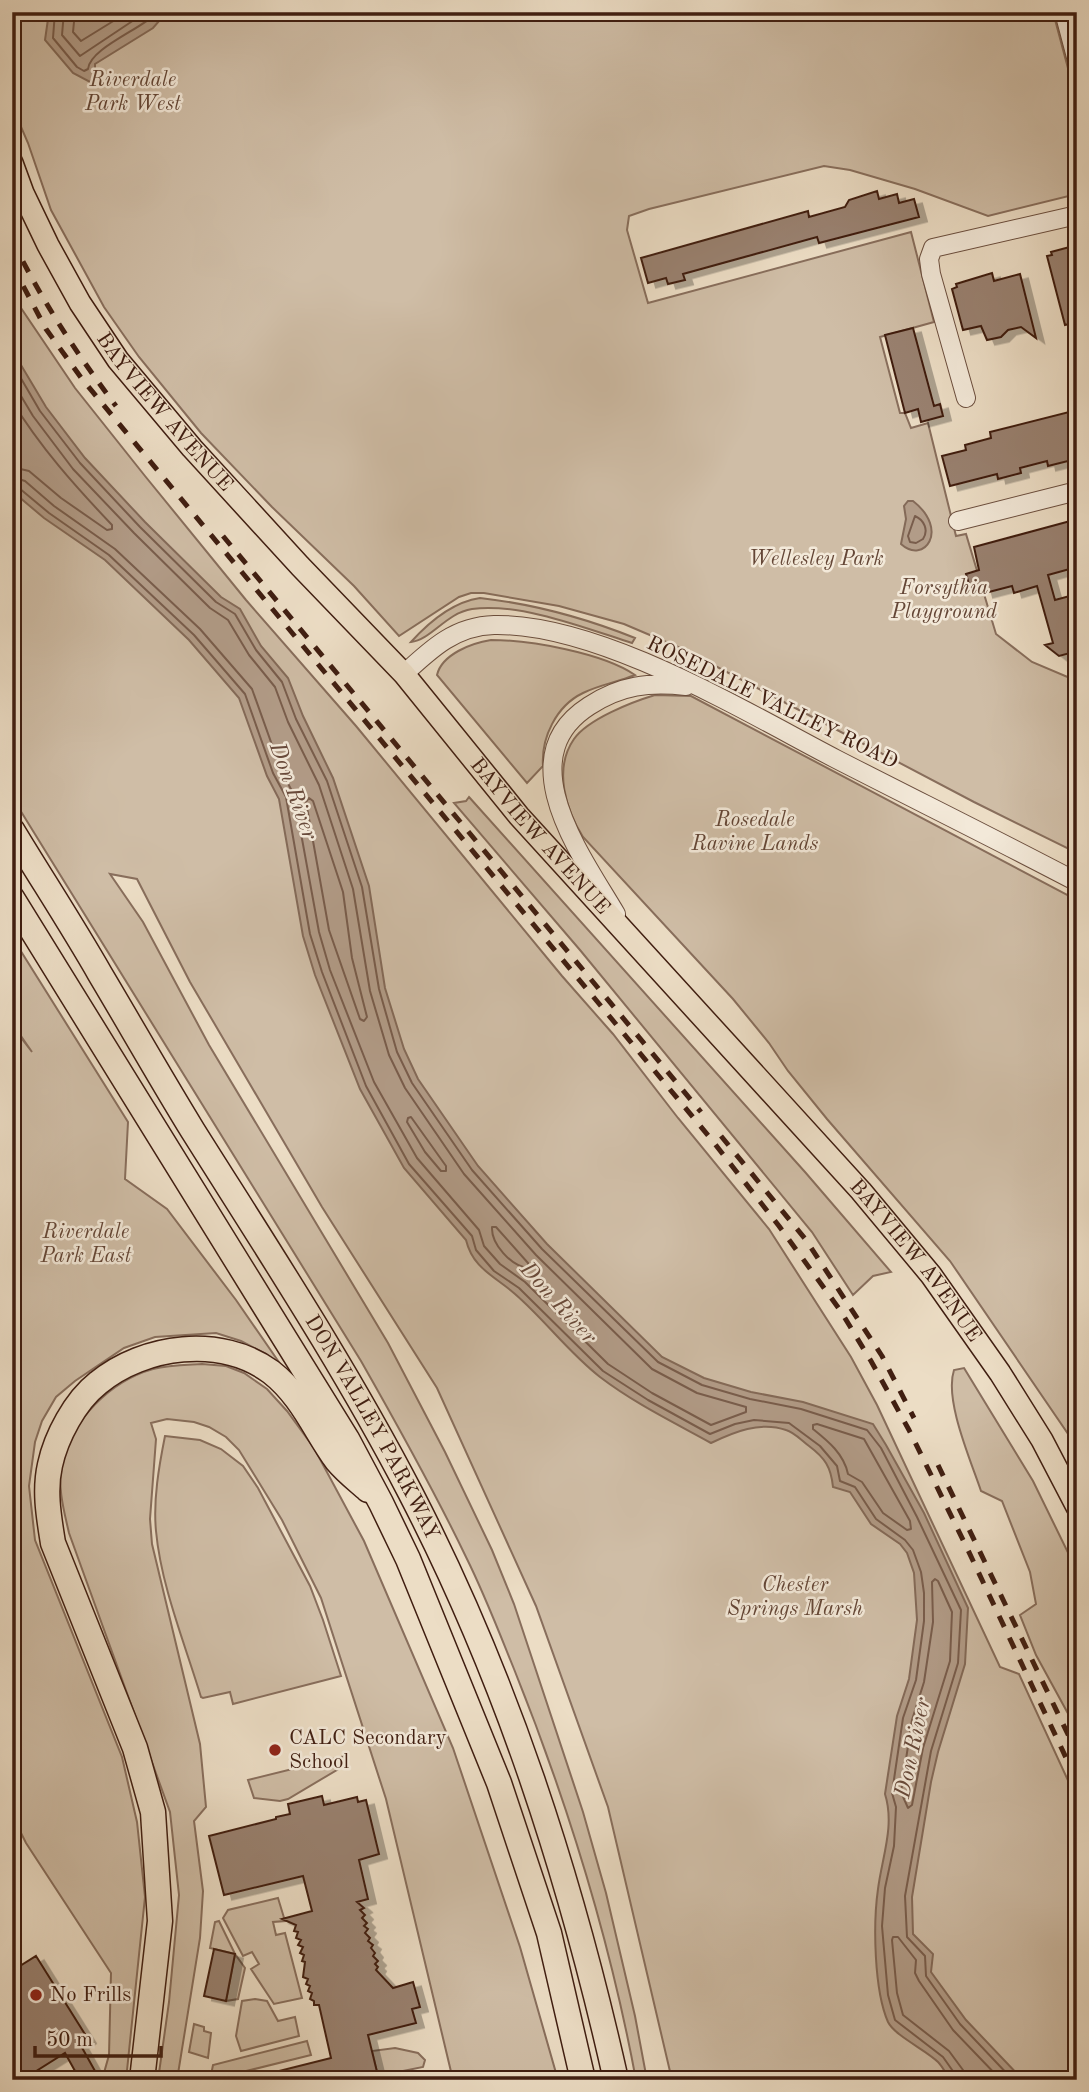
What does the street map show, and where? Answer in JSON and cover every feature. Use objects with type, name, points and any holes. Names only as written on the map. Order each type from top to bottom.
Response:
[{"type":"highway","name":"DON VALLEY PARKWAY","points":[[12,830],[356,1394],[411,1493],[475,1630],[533,1779],[564,1871],[616,2080]]},
{"type":"highway","name":"DON VALLEY PARKWAY","points":[[12,898],[347,1439],[381,1503],[408,1559],[499,1783],[549,1933],[583,2080]]},
{"type":"highway","points":[[142,2080],[160,1921],[153,1812],[135,1748],[53,1544],[47,1509],[50,1465],[58,1442],[75,1410],[97,1383],[148,1356],[179,1349],[210,1348],[241,1357],[270,1372],[301,1402],[342,1467],[381,1503]]},
{"type":"main road","name":"BAYVIEW AVENUE","points":[[12,163],[23,193],[61,268],[80,303],[118,360],[192,449],[404,674],[487,778],[630,940],[861,1191],[931,1275],[1000,1373],[1042,1440],[1077,1507]]},
{"type":"street","points":[[1064,12],[1077,61]]},
{"type":"street","points":[[966,398],[931,274],[929,259],[933,248],[1077,215]]},
{"type":"street","points":[[958,521],[1077,491]]},
{"type":"street","name":"ROSEDALE VALLEY ROAD","points":[[404,674],[437,643],[454,633],[474,627],[522,626],[572,636],[700,688],[1077,882]]},
{"type":"street","points":[[630,940],[563,822],[554,790],[552,764],[558,739],[573,716],[606,695],[632,686],[672,685],[700,688]]},
{"type":"green space","points":[[12,12],[1053,12],[1077,102],[1077,194],[988,216],[915,189],[850,170],[824,166],[649,209],[629,216],[627,230],[648,303],[911,232],[934,322],[880,337],[900,413],[905,413],[911,428],[928,423],[956,536],[966,534],[996,634],[1032,662],[1077,681],[1077,853],[685,650],[624,624],[559,606],[471,593],[459,597],[399,636],[354,586],[272,507],[201,433],[139,357],[104,307],[51,210],[12,106]]},
{"type":"green space","name":"Chester Springs Marsh","points":[[12,291],[75,388],[145,476],[246,600],[356,726],[613,1034],[769,1229],[851,1357],[877,1405],[1000,1667],[1019,1674],[1077,1800],[1077,2080],[672,2080],[608,1807],[536,1606],[437,1388],[322,1207],[190,982],[137,879],[110,874],[143,922],[209,1045],[388,1343],[492,1550],[514,1604],[583,1812],[606,1893],[647,2080],[636,2080],[600,1923],[569,1820],[514,1669],[466,1557],[361,1361],[12,797]]},
{"type":"green space","points":[[480,598],[559,613],[635,638],[632,643],[553,618],[511,609],[491,608],[463,611],[425,637],[411,642],[442,614],[460,604]]},
{"type":"green space","points":[[491,640],[566,649],[604,660],[635,675],[589,690],[565,706],[548,734],[543,766],[527,783],[437,675],[451,655]]},
{"type":"green space","name":"Rosedale Ravine Lands","points":[[655,695],[691,696],[1077,900],[1077,1447],[950,1261],[827,1119],[733,999],[583,837],[571,815],[564,789],[564,763],[574,739],[600,718]]},
{"type":"green space","points":[[469,797],[805,1172],[891,1272],[873,1276],[853,1295],[812,1232],[580,950],[454,803],[466,801]]},
{"type":"green space","name":"Riverdale Park East","points":[[12,937],[128,1122],[125,1179],[167,1209],[236,1300],[283,1368],[266,1354],[241,1341],[216,1333],[155,1337],[124,1348],[56,1397],[42,1421],[35,1442],[29,1486],[35,1540],[122,1757],[137,1822],[145,1897],[126,2080],[102,2080],[109,2055],[111,1973],[26,1843],[20,1831],[12,1795],[12,1026],[32,1052],[12,1023]]},
{"type":"green space","points":[[202,1364],[226,1366],[244,1373],[267,1389],[314,1448],[364,1541],[453,1748],[520,1947],[558,2080],[453,2080],[386,1799],[321,1598],[282,1520],[239,1450],[226,1437],[209,1427],[194,1422],[167,1419],[151,1423],[156,1439],[150,1519],[152,1544],[200,1744],[206,1807],[194,1821],[203,1891],[200,1938],[177,2080],[158,2080],[169,2002],[179,1895],[170,1812],[69,1533],[60,1481],[62,1463],[74,1432],[95,1404],[108,1393],[137,1375],[153,1369]]},
{"type":"green space","points":[[964,1368],[1033,1481],[1077,1571],[1077,1730],[1036,1655],[1020,1615],[1036,1604],[1030,1572],[1002,1501],[981,1491],[960,1430],[952,1383],[954,1370]]},
{"type":"green space","points":[[165,1436],[200,1440],[221,1449],[243,1466],[258,1488],[310,1586],[341,1676],[233,1704],[230,1692],[201,1697],[168,1594],[159,1552],[155,1519],[156,1495]]},
{"type":"green space","points":[[345,1756],[347,1764],[288,1799],[280,1801],[254,1798],[248,1780]]},
{"type":"green space","points":[[278,1898],[285,1921],[273,1922],[276,1935],[285,1933],[302,1998],[274,2004],[251,1969],[259,1964],[252,1952],[243,1956],[223,1918],[228,1910]]},
{"type":"green space","points":[[219,1921],[235,1954],[210,1948],[215,1922]]},
{"type":"green space","points":[[235,1954],[245,1968],[238,1999],[226,2001]]},
{"type":"green space","points":[[242,2001],[267,2001],[278,2021],[295,2017],[299,2036],[241,2051],[236,2036]]},
{"type":"green space","points":[[194,2024],[211,2033],[208,2058],[189,2052]]},
{"type":"green space","points":[[307,2041],[311,2055],[210,2080],[213,2065]]},
{"type":"green space","points":[[395,2048],[418,2053],[425,2060],[423,2067],[378,2076],[372,2051]]},
{"type":"water","points":[[49,12],[167,12],[153,28],[95,64],[95,75],[90,82],[73,73],[45,40]]},
{"type":"water","name":"Don River","points":[[12,350],[46,407],[85,458],[221,597],[240,609],[261,646],[288,678],[333,778],[369,886],[385,988],[404,1049],[418,1079],[478,1166],[547,1244],[662,1357],[704,1378],[751,1392],[803,1402],[873,1424],[886,1445],[924,1513],[968,1608],[965,1664],[931,1782],[912,1897],[913,1934],[933,1954],[931,1972],[966,2020],[1023,2080],[950,2080],[938,2062],[892,2027],[883,2009],[877,1975],[875,1920],[889,1818],[885,1794],[897,1716],[909,1679],[917,1620],[914,1573],[907,1553],[900,1544],[871,1524],[850,1492],[833,1487],[829,1468],[823,1459],[792,1433],[776,1428],[757,1427],[711,1443],[640,1404],[600,1377],[526,1304],[479,1265],[466,1240],[404,1168],[360,1089],[315,975],[303,936],[279,799],[267,776],[239,698],[189,640],[105,560],[44,518],[12,491]]},
{"type":"water","points":[[908,501],[913,501],[924,512],[930,523],[930,541],[918,550],[901,544],[906,519],[904,506]]},
{"type":"building","points":[[877,191],[879,199],[897,194],[899,203],[914,199],[919,217],[819,243],[817,237],[683,274],[685,280],[668,284],[666,278],[648,283],[641,258],[808,211],[809,217],[845,207],[849,200]]},
{"type":"building","points":[[1077,245],[1077,322],[1065,325],[1047,256],[1052,255],[1051,252]]},
{"type":"building","points":[[992,273],[994,281],[1020,274],[1036,338],[1021,327],[1008,330],[1001,337],[987,340],[981,326],[963,330],[952,289],[957,287],[956,284]]},
{"type":"building","points":[[913,328],[934,406],[940,404],[943,416],[921,422],[918,409],[905,413],[885,335]]},
{"type":"building","points":[[1077,410],[1077,456],[1072,460],[1048,466],[1047,461],[1020,468],[1021,473],[998,479],[997,474],[950,486],[942,456],[966,450],[965,445],[991,438],[990,432]]},
{"type":"building","points":[[1074,520],[1077,532],[1077,567],[1048,575],[1055,600],[1077,594],[1077,647],[1074,652],[1059,656],[1045,645],[1053,643],[1037,586],[1014,593],[1012,586],[985,593],[983,585],[970,588],[966,574],[979,570],[974,547]]},
{"type":"building","points":[[322,1796],[324,1805],[357,1797],[358,1802],[366,1800],[379,1854],[359,1860],[368,1899],[357,1902],[364,1908],[360,1910],[367,1923],[364,1926],[368,1929],[365,1933],[373,1945],[373,1956],[378,1961],[375,1964],[378,1967],[376,1970],[393,1988],[413,1982],[420,2007],[412,2009],[416,2023],[368,2035],[379,2080],[263,2080],[263,2075],[331,2058],[319,2005],[314,2005],[314,2001],[310,1999],[312,1993],[308,1991],[310,1986],[306,1984],[308,1979],[303,1977],[305,1962],[302,1961],[304,1955],[300,1953],[303,1947],[298,1945],[301,1940],[296,1938],[296,1925],[282,1919],[312,1911],[303,1876],[224,1895],[209,1836],[276,1819],[290,1814],[288,1804]]},
{"type":"building","points":[[214,1949],[235,1954],[226,2001],[204,1996]]},
{"type":"building","name":"No Frills","points":[[36,1956],[88,2039],[80,2044],[100,2080],[80,2080],[65,2053],[22,2080],[12,2080],[12,1971]]},
{"type":"railway","points":[[12,240],[60,325],[116,406]]},
{"type":"railway","points":[[12,265],[46,329],[82,379],[711,1139],[840,1310],[909,1430],[1077,1781]]},
{"type":"railway","points":[[223,536],[701,1112]]},
{"type":"railway","points":[[721,1136],[806,1240],[882,1356],[914,1418]]},
{"type":"railway","points":[[938,1465],[1077,1753]]},
{"type":"place","name":"CALC Secondary School","points":[[275,1750]]},
{"type":"place","name":"No Frills","points":[[36,1995]]},
{"type":"park label","name":"Riverdale Park West","points":[[133,92]]},
{"type":"park label","name":"Wellesley Park","points":[[816,559]]},
{"type":"park label","name":"Forsythia Playground","points":[[944,600]]}]
